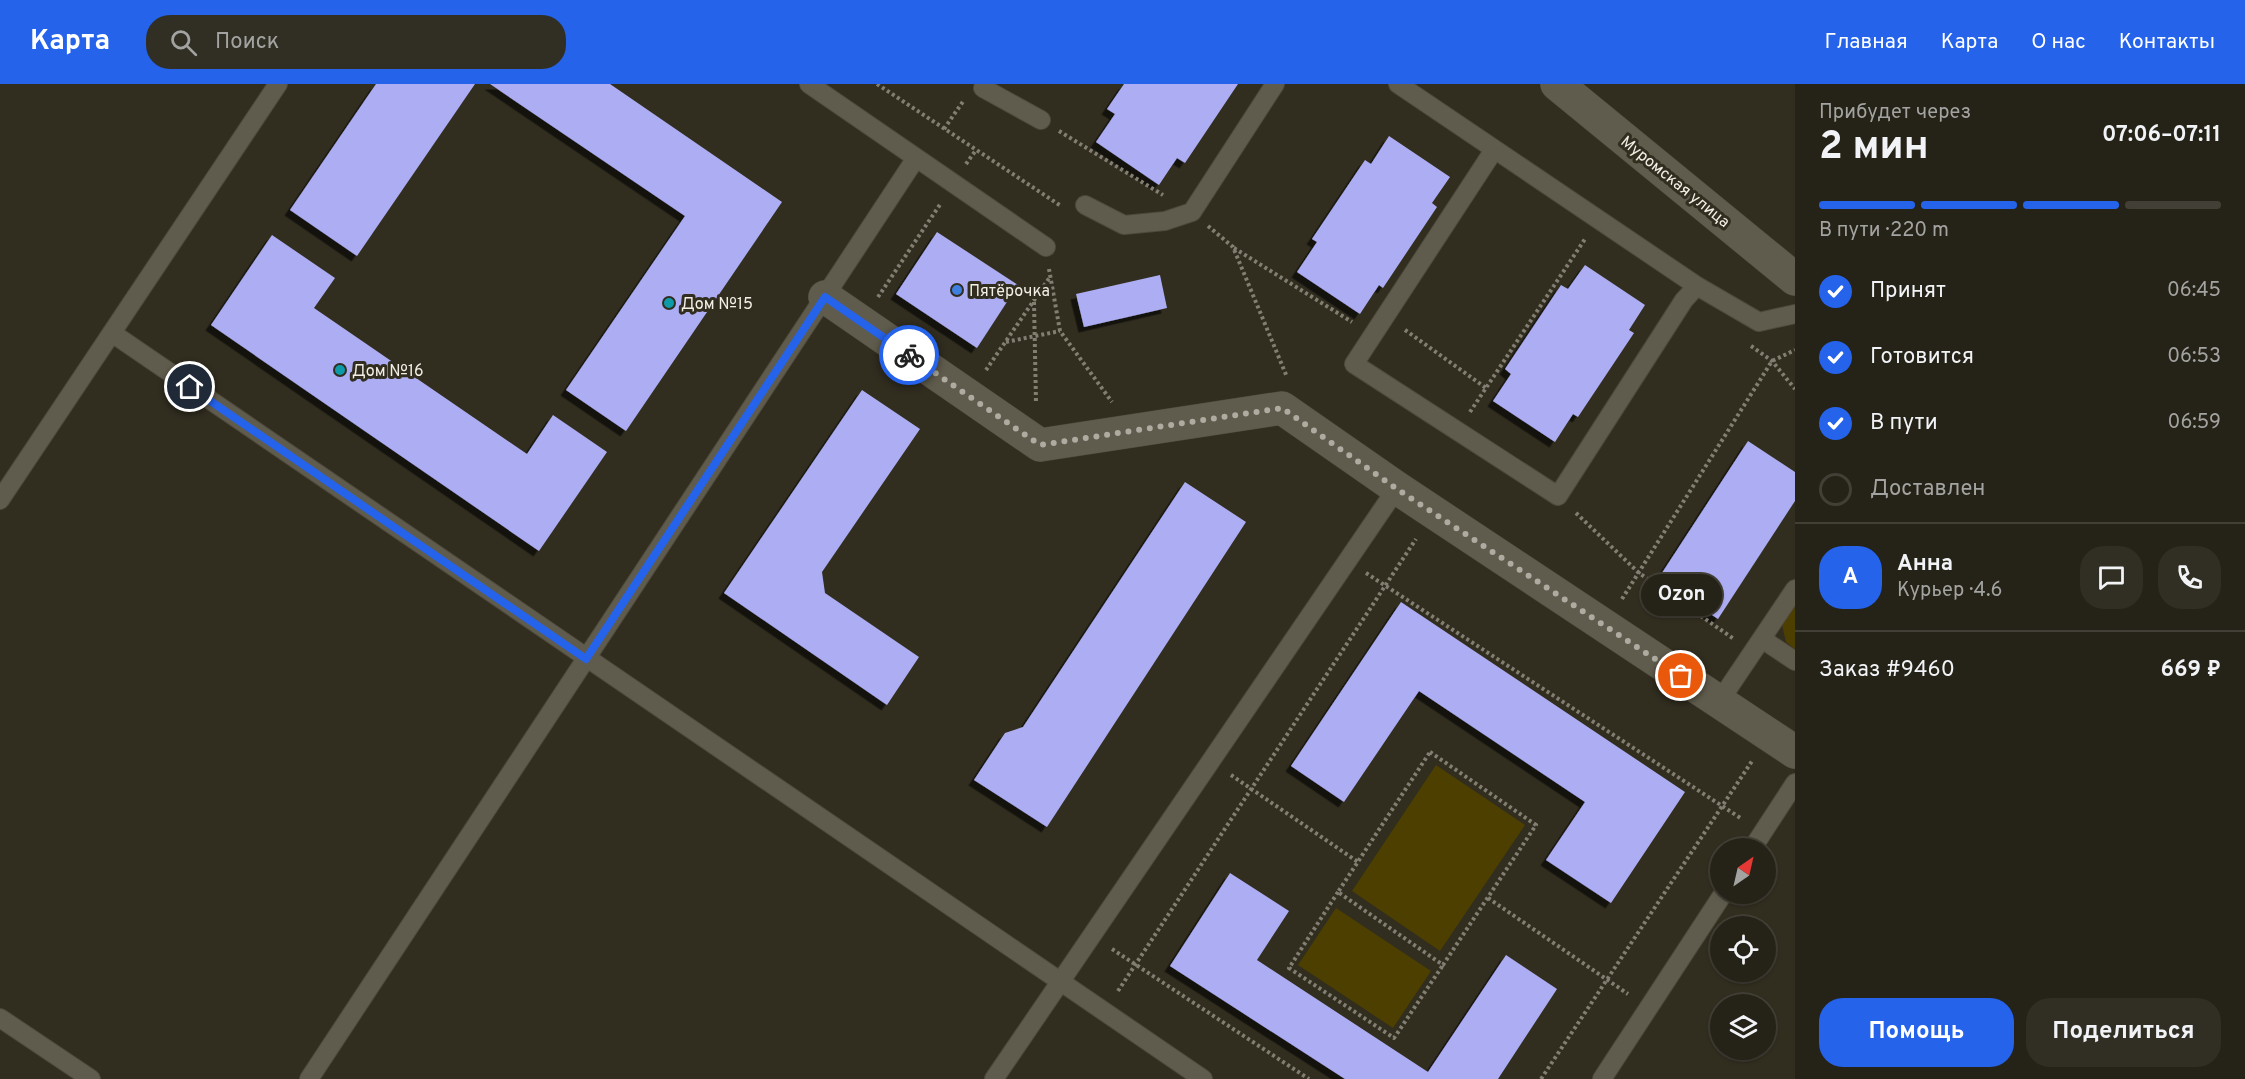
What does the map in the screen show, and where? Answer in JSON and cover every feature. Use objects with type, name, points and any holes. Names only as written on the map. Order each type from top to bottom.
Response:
[{"type":"street","name":"Муромская улица","points":[[1557,84],[1795,279]]},
{"type":"street","points":[[825,297],[1040,445],[1282,408],[1397,489],[1782,743]]},
{"type":"lane","points":[[0,500],[278,84]]},
{"type":"lane","points":[[808,84],[1046,247]]},
{"type":"lane","points":[[985,84],[983,88],[1041,120]]},
{"type":"lane","points":[[1085,206],[1125,225],[1165,221],[1192,212],[1275,84]]},
{"type":"lane","points":[[1398,84],[1697,286],[1759,322],[1795,314]]},
{"type":"lane","points":[[1494,150],[1354,364],[1558,496],[1684,300],[1697,286]]},
{"type":"lane","points":[[309,1079],[916,158]]},
{"type":"lane","points":[[112,333],[1203,1079]]},
{"type":"lane","points":[[994,1079],[1397,489]]},
{"type":"lane","points":[[1719,702],[1795,589]]},
{"type":"lane","points":[[1757,645],[1795,662]]},
{"type":"lane","points":[[1759,838],[1795,783]]},
{"type":"lane","points":[[1602,1079],[1716,904]]},
{"type":"lane","points":[[0,1018],[92,1079]]},
{"type":"path","points":[[877,84],[1078,216],[1085,206]]},
{"type":"path","points":[[944,129],[968,93]]},
{"type":"path","points":[[863,323],[976,150]]},
{"type":"path","points":[[1457,431],[1588,236]]},
{"type":"path","points":[[1046,247],[1060,331],[1114,404]]},
{"type":"path","points":[[1233,247],[1372,335]]},
{"type":"path","points":[[980,378],[1051,277]]},
{"type":"path","points":[[1034,301],[1036,405]]},
{"type":"path","points":[[1385,316],[1486,388]]},
{"type":"path","points":[[1006,342],[1060,331]]},
{"type":"path","points":[[1622,600],[1772,361],[1795,350]]},
{"type":"path","points":[[1558,496],[1639,573],[1757,645]]},
{"type":"path","points":[[1104,1011],[1433,512]]},
{"type":"path","points":[[1347,561],[1762,833]]},
{"type":"path","points":[[1541,1079],[1722,806],[1782,743]]},
{"type":"path","points":[[1430,752],[1536,825],[1394,1038],[1289,968],[1359,862],[1430,752]]},
{"type":"path","points":[[1211,761],[1359,862]]},
{"type":"path","points":[[1338,892],[1443,965]]},
{"type":"path","points":[[1487,898],[1648,1008]]},
{"type":"path","points":[[1092,935],[1309,1079]]},
{"type":"shaded area","points":[[1795,604],[1795,649],[1786,642],[1782,625]]},
{"type":"shaded area","points":[[1436,765],[1525,825],[1440,951],[1352,891]]},
{"type":"shaded area","points":[[1336,908],[1431,971],[1393,1028],[1298,965]]},
{"type":"building","points":[[376,84],[475,84],[357,256],[290,210]]},
{"type":"building","name":"Дом №15","points":[[490,84],[610,84],[782,202],[626,431],[566,390],[685,216]]},
{"type":"building","points":[[1124,84],[1238,84],[1185,163],[1177,158],[1159,185],[1096,142],[1115,114],[1107,109]]},
{"type":"building","points":[[1389,136],[1450,177],[1432,203],[1437,207],[1383,288],[1379,285],[1360,314],[1297,272],[1317,242],[1312,239],[1365,160],[1371,164]]},
{"type":"building","name":"Пятёрочка","points":[[937,232],[1018,285],[977,348],[896,294]]},
{"type":"building","name":"Дом №16","points":[[272,235],[335,278],[314,308],[527,454],[553,415],[607,452],[539,551],[211,325]]},
{"type":"building","points":[[1585,265],[1645,305],[1629,330],[1634,333],[1578,417],[1573,414],[1555,442],[1493,401],[1511,374],[1505,369],[1561,285],[1568,289]]},
{"type":"building","points":[[1160,275],[1167,308],[1084,327],[1076,294]]},
{"type":"building","points":[[862,390],[920,429],[822,572],[825,593],[919,657],[887,705],[724,593]]},
{"type":"building","points":[[1748,441],[1795,472],[1795,501],[1718,619],[1658,579]]},
{"type":"building","points":[[1185,482],[1246,522],[1047,827],[974,780],[1005,733],[1023,727]]},
{"type":"building","points":[[1401,602],[1685,792],[1611,903],[1546,860],[1585,802],[1419,691],[1344,802],[1291,766]]},
{"type":"building","points":[[1230,873],[1289,911],[1257,960],[1428,1072],[1506,955],[1557,989],[1498,1079],[1345,1079],[1170,966]]},
{"type":"way so far","points":[[909,355],[1040,445],[1282,408],[1397,489],[1681,676]]},
{"type":"place","name":"Пятёрочка","points":[[957,290]]},
{"type":"place","name":"Дом №15","points":[[669,303]]},
{"type":"place","name":"Дом №16","points":[[340,370]]},
{"type":"place","name":"Ozon","points":[[1681,676]]},
{"type":"route","points":[[190,387],[586,659],[825,297],[909,355]]}]
